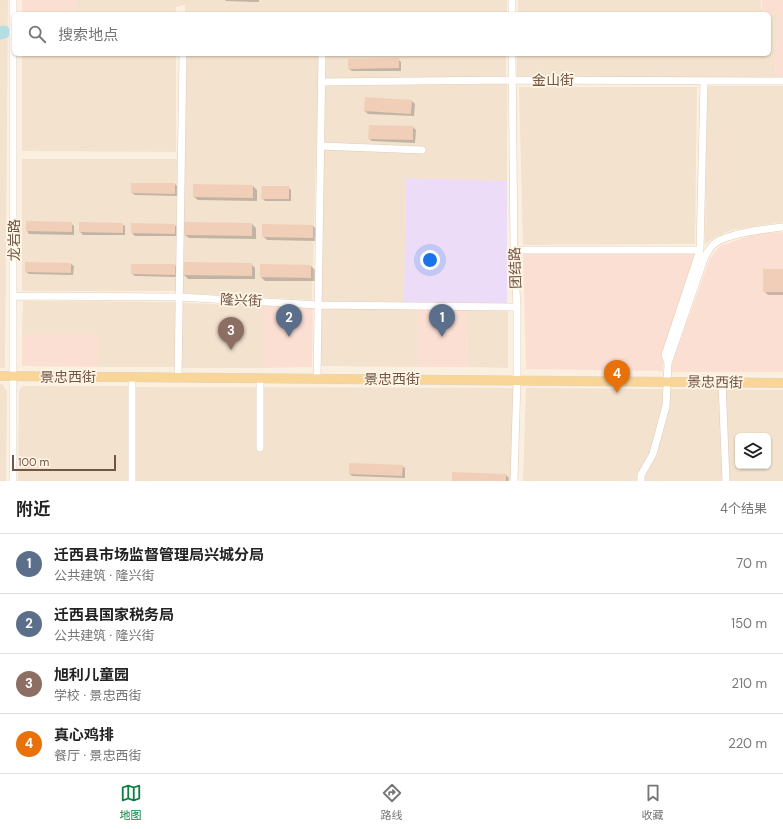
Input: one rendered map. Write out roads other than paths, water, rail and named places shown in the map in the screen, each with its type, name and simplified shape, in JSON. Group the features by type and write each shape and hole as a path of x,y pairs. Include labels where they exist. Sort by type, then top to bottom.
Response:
{"main road":[{"name":"景忠西街","path":"0,376 783,383"}],"street":[{"name":"龙岩路","path":"12,0 12,12"},
{"path":"512,0 512,12"},
{"name":"龙岩路","path":"12,56 14,296 13,481"},
{"path":"178,378 183,56"},
{"path":"317,379 322,56"},
{"name":"团结路","path":"512,56 514,250 517,307 517,380 514,481"},
{"name":"金山街","path":"322,82 512,80 783,81"},
{"path":"668,363 665,355 700,250 704,81"},
{"path":"321,146 422,150"},
{"path":"641,481 641,475 653,454 666,406 668,363 705,256 715,243 729,237 756,230 783,227"},
{"path":"514,250 700,250"},
{"name":"隆兴街","path":"14,296 179,297 318,304 517,307"},
{"path":"132,377 132,481"},
{"path":"260,378 260,448"},
{"path":"722,382 726,481"}],"waterway":[{"path":"0,33 4,32"}],"place":[{"name":"迁西县国家税务局","path":"289,337"},
{"name":"迁西县市场监督管理局兴城分局","path":"442,337"},
{"name":"旭利儿童园","path":"231,350"},
{"name":"真心鸡排","path":"617,393"}]}
